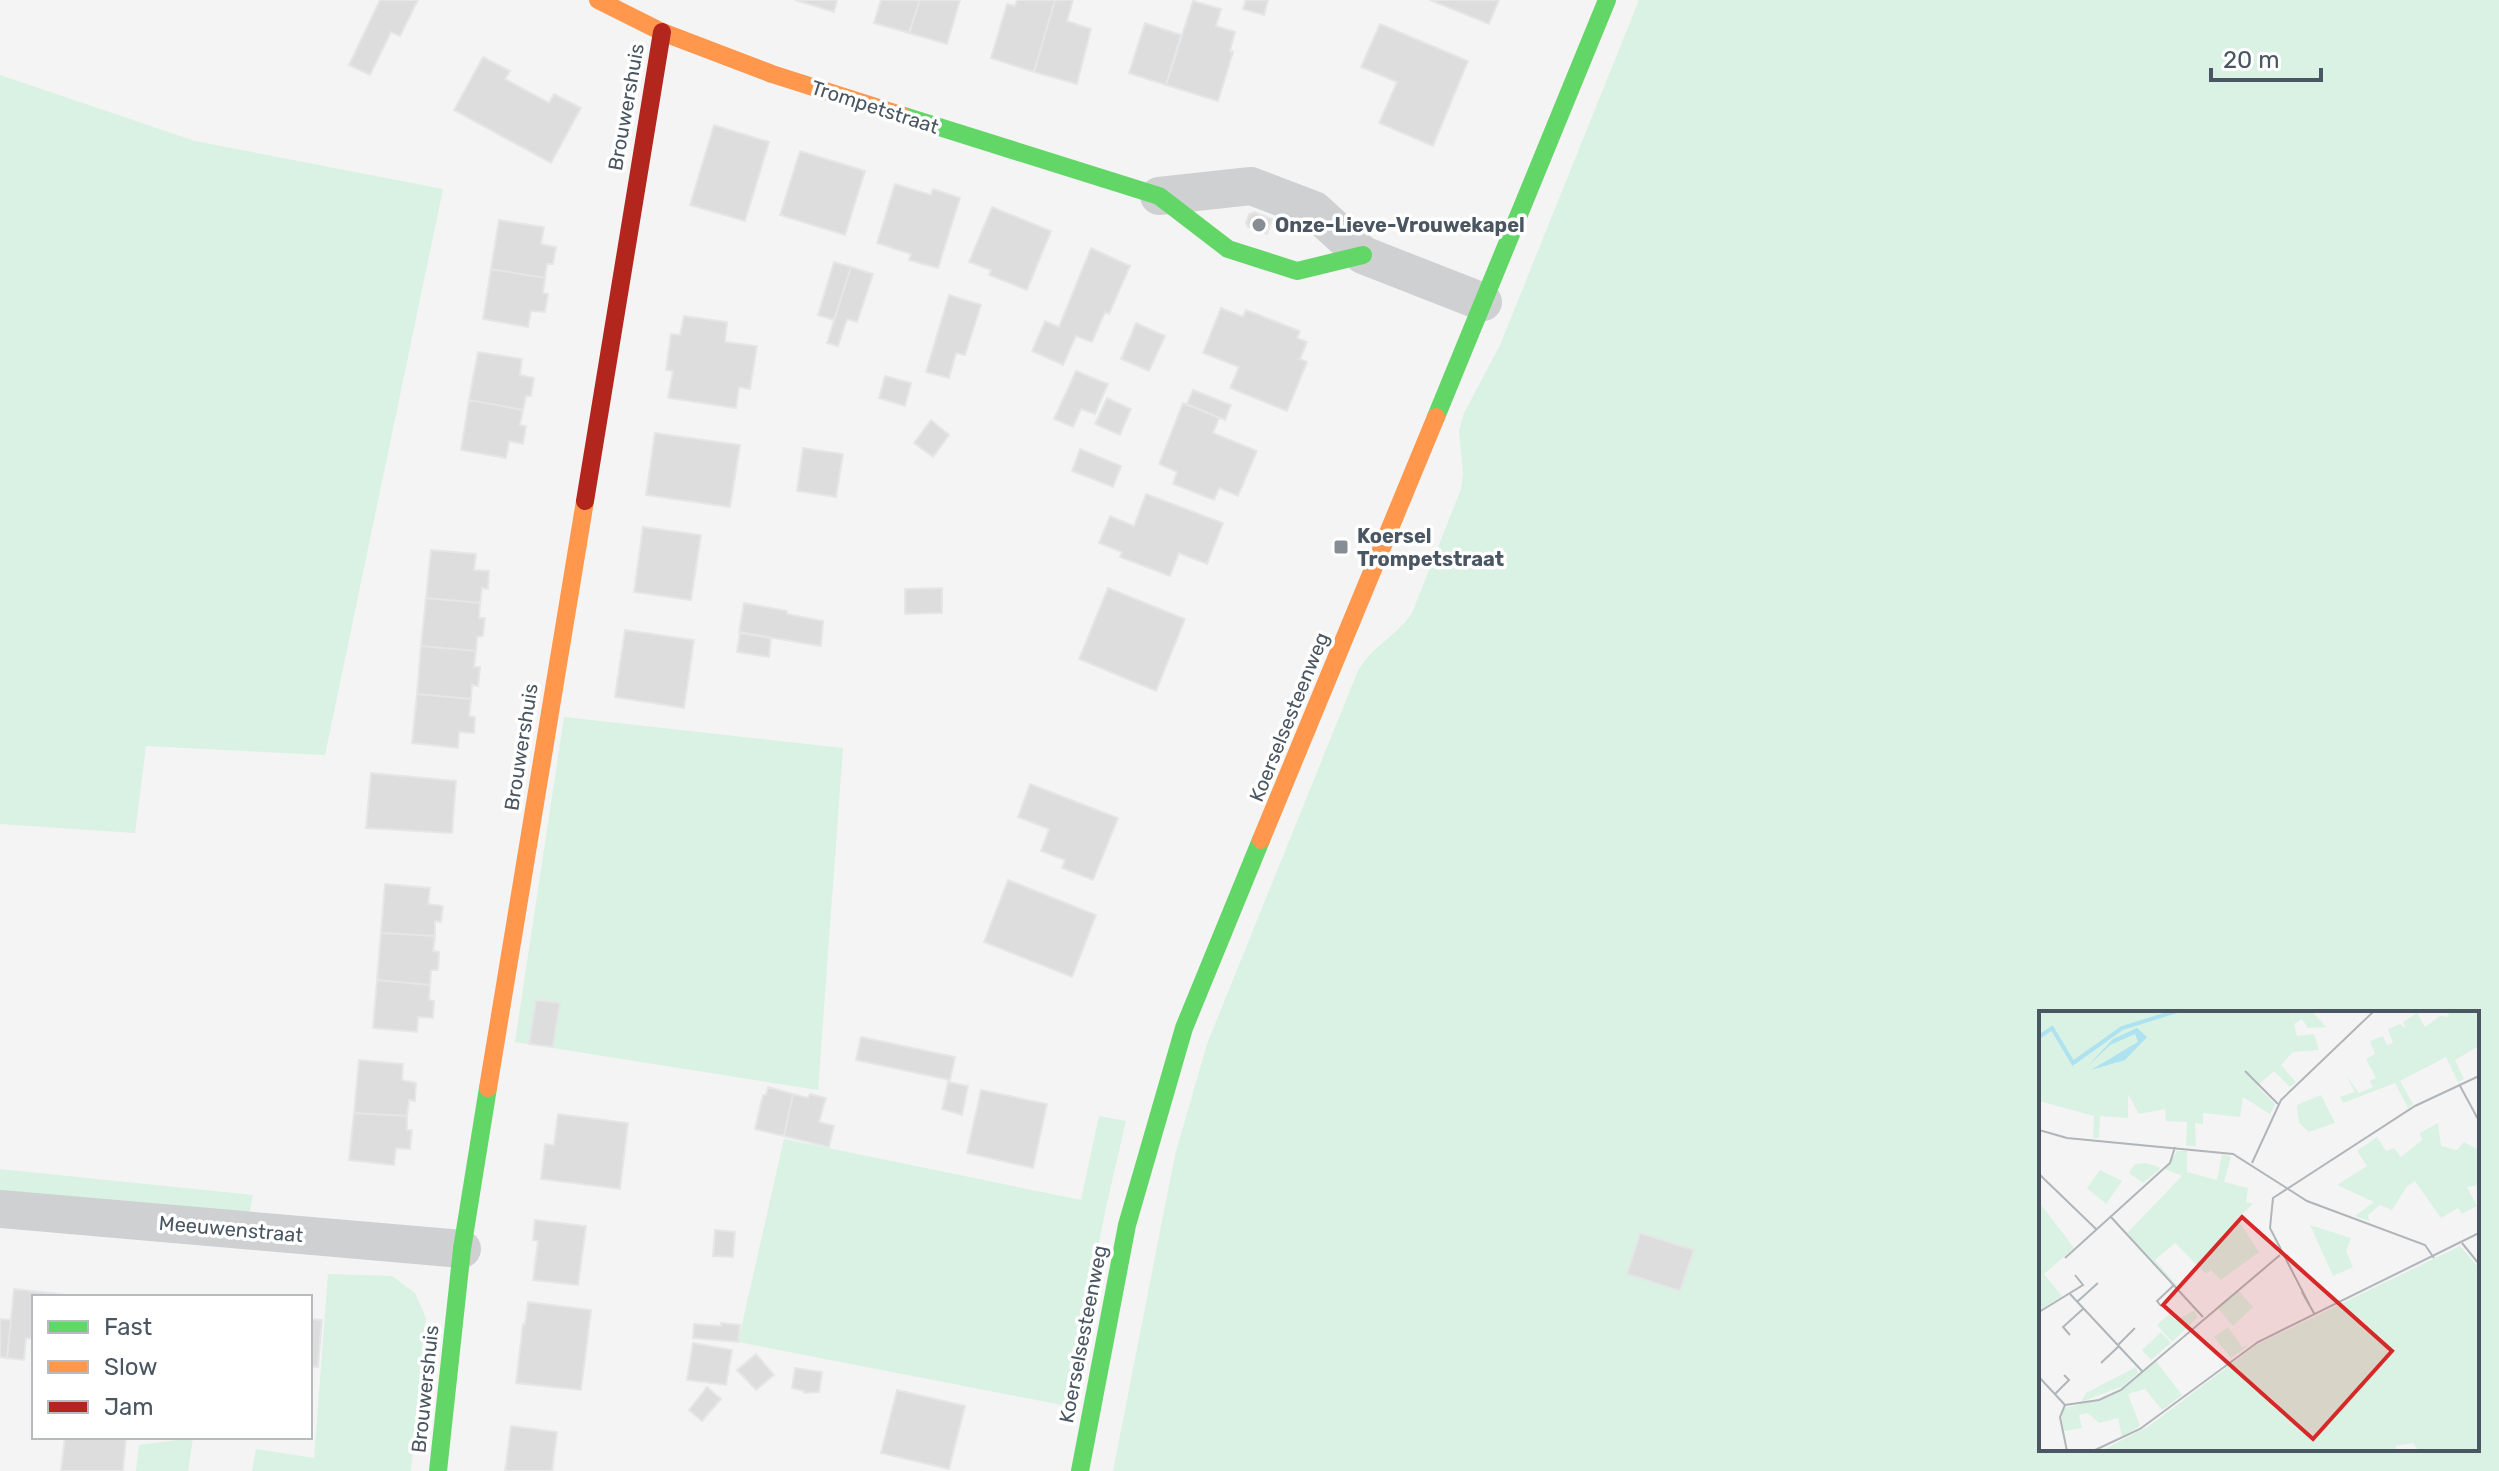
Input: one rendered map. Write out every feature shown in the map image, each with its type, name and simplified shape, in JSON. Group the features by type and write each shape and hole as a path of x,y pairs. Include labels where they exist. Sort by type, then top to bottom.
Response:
{"street":[{"name":"Trompetstraat","path":"598,0 662,32 772,74 1159,196 1228,249 1297,271 1363,255"},
{"name":"Koerselsesteenweg","path":"1080,1471 1127,1225 1184,1028 1607,0"},
{"name":"Brouwershuis","path":"438,1471 462,1249 662,32"},
{"name":"Trompetstraat","path":"1159,196 1251,186 1314,210 1363,255 1483,302"},
{"name":"Meeuwenstraat","path":"0,1209 462,1249"}],"green space":[{"path":"1639,0 2499,0 2499,1471 1113,1471 1175,1155 1207,1044 1357,673 1369,656 1412,613 1461,489 1463,474 1459,430 1464,413 1500,345"},
{"path":"0,75 195,141 443,189 325,755 146,746 135,833 0,824"},
{"path":"564,717 843,748 818,1090 515,1042"},
{"path":"1099,1116 1126,1121 1067,1406 738,1342 784,1139 1081,1200"},
{"path":"0,1169 253,1195 249,1216 0,1193"},
{"path":"328,1274 392,1276 415,1293 426,1318 411,1471 252,1471 256,1449 314,1458"},
{"path":"193,1439 188,1471 136,1471 139,1445"}],"building":[{"path":"380,0 418,0 400,36 391,32 370,75 349,65"},
{"path":"795,0 837,0 834,12"},
{"path":"881,0 920,0 909,33 874,23"},
{"path":"920,0 960,0 947,44 909,33"},
{"path":"1017,0 1055,0 1034,72 991,58 1007,4 1015,6"},
{"path":"1055,0 1073,0 1067,21 1091,29 1077,84 1034,72"},
{"path":"1246,0 1268,0 1264,15 1243,9"},
{"path":"1430,0 1499,0 1489,24"},
{"path":"1193,1 1221,9 1216,26 1235,32 1230,51 1233,52 1218,101 1166,85"},
{"path":"1145,23 1181,35 1166,85 1129,73"},
{"path":"1380,24 1468,61 1433,146 1379,123 1397,82 1361,67"},
{"path":"483,57 510,71 505,79 549,103 554,94 581,108 551,163 454,110"},
{"path":"714,125 769,142 745,221 690,205"},
{"path":"800,151 865,171 845,235 780,215"},
{"path":"895,184 931,195 933,189 960,198 938,268 909,260 911,254 877,243"},
{"path":"992,207 1051,231 1027,290 989,275 991,270 969,262"},
{"name":"Onze-Lieve-Vrouwekapel","path":"1254,212 1272,219 1267,234 1248,227 1249,214"},
{"path":"499,220 544,227 541,244 556,247 553,264 547,264 545,278 491,269"},
{"path":"1091,248 1130,266 1109,314 1105,312 1092,342 1076,336 1063,365 1032,351 1045,321 1059,327"},
{"path":"834,262 851,267 834,320 818,315"},
{"path":"851,267 873,274 857,322 847,319 838,346 827,343"},
{"path":"491,269 545,278 543,293 548,294 545,312 531,311 528,327 483,319"},
{"path":"949,295 981,305 965,355 956,353 949,378 926,372"},
{"path":"1221,308 1243,317 1246,310 1300,331 1297,338 1307,342 1300,359 1307,362 1287,411 1230,388 1239,367 1203,353"},
{"path":"684,316 727,322 725,342 757,346 750,389 739,387 736,408 668,398 673,371 666,370 671,334 680,335"},
{"path":"1136,323 1165,336 1149,371 1121,359"},
{"path":"478,352 522,359 520,375 534,378 531,396 526,396 523,410 469,400"},
{"path":"1076,371 1108,384 1095,414 1081,409 1073,427 1054,419"},
{"path":"885,376 911,383 905,406 879,398"},
{"path":"1193,390 1231,405 1225,420 1187,404"},
{"path":"1107,398 1131,409 1120,435 1095,424"},
{"path":"469,400 523,410 520,425 526,426 523,444 509,441 506,458 461,450"},
{"path":"1183,403 1219,418 1213,433 1257,451 1238,496 1219,488 1214,500 1173,484 1177,472 1159,464"},
{"path":"931,420 949,435 933,457 914,443"},
{"path":"655,433 740,445 730,507 646,495"},
{"path":"803,448 843,454 836,497 797,491"},
{"path":"1080,449 1121,466 1113,487 1072,471"},
{"path":"1146,494 1223,523 1207,564 1179,553 1170,576 1120,557 1122,552 1099,543 1110,516 1134,526"},
{"path":"643,527 701,535 691,600 634,592"},
{"path":"431,550 476,554 474,570 489,571 488,589 482,588 480,603 426,598"},
{"path":"942,588 942,613 905,614 905,589"},
{"path":"1108,588 1185,619 1156,691 1079,659"},
{"path":"426,598 480,603 479,618 485,618 483,636 477,637 476,651 421,646"},
{"path":"744,603 823,621 821,646 739,632"},
{"path":"625,630 694,640 684,708 615,697"},
{"path":"740,633 771,638 769,657 737,652"},
{"path":"421,646 476,651 474,667 480,667 478,686 472,685 471,699 417,694"},
{"path":"417,694 471,699 469,716 475,717 474,733 459,732 458,748 412,743"},
{"path":"371,773 456,781 452,833 366,828"},
{"path":"1030,784 1118,818 1093,880 1062,868 1065,860 1041,851 1049,829 1018,817"},
{"path":"1008,880 1096,915 1072,977 984,942"},
{"path":"385,884 430,888 428,904 443,906 441,922 435,921 435,936 381,933"},
{"path":"381,933 435,936 433,951 439,952 438,970 431,970 430,985 377,980"},
{"path":"377,980 430,985 429,1000 434,1001 433,1018 418,1017 417,1032 373,1028"},
{"path":"536,1000 560,1003 553,1047 529,1044"},
{"path":"861,1037 955,1057 950,1080 856,1060"},
{"path":"359,1060 403,1064 402,1080 416,1083 415,1101 409,1100 407,1116 354,1113"},
{"path":"948,1082 968,1086 962,1115 942,1109"},
{"path":"768,1087 793,1094 784,1136 755,1129 763,1095 766,1095"},
{"path":"981,1090 1047,1104 1033,1168 967,1153"},
{"path":"793,1094 826,1098 819,1122 834,1126 829,1147 784,1136"},
{"path":"354,1113 407,1116 407,1130 412,1130 410,1149 396,1148 394,1165 349,1160"},
{"path":"558,1114 628,1123 620,1189 541,1179 545,1144 554,1145"},
{"path":"535,1220 586,1226 578,1285 533,1280 538,1241 533,1240"},
{"path":"715,1230 735,1232 733,1257 713,1256"},
{"path":"1640,1233 1694,1250 1680,1291 1627,1274"},
{"path":"14,1289 67,1295 32,1295 32,1339 26,1338 24,1360 7,1358"},
{"path":"528,1302 591,1310 581,1390 516,1383"},
{"path":"0,1319 11,1320 7,1358 0,1357"},
{"path":"312,1319 322,1320 318,1367 312,1366"},
{"path":"721,1323 740,1325 738,1342 693,1338 694,1324 721,1326"},
{"path":"693,1343 732,1350 726,1385 687,1380"},
{"path":"756,1354 774,1375 756,1390 737,1370"},
{"path":"795,1368 822,1372 819,1392 804,1393 792,1388"},
{"path":"707,1387 721,1399 702,1421 689,1410"},
{"path":"897,1390 965,1406 949,1469 881,1453"},
{"path":"511,1426 557,1432 552,1471 505,1471"},
{"path":"65,1439 126,1439 123,1471 61,1471"}],"traffic: fast":[{"path":"1436,417 1607,0"},
{"path":"901,115 1159,196 1228,249 1297,271 1363,255"},
{"path":"1080,1471 1127,1225 1184,1028 1261,840"},
{"path":"438,1471 462,1249 488,1088"}],"traffic: slow":[{"path":"598,0 662,32 772,74 901,115"},
{"path":"1261,840 1436,417"},
{"path":"488,1088 585,501"}],"traffic: jam":[{"path":"585,501 662,32"}],"place":[{"name":"Onze-Lieve-Vrouwekapel","path":"1259,225"},
{"name":"Koersel Trompetstraat","path":"1341,547"}]}
